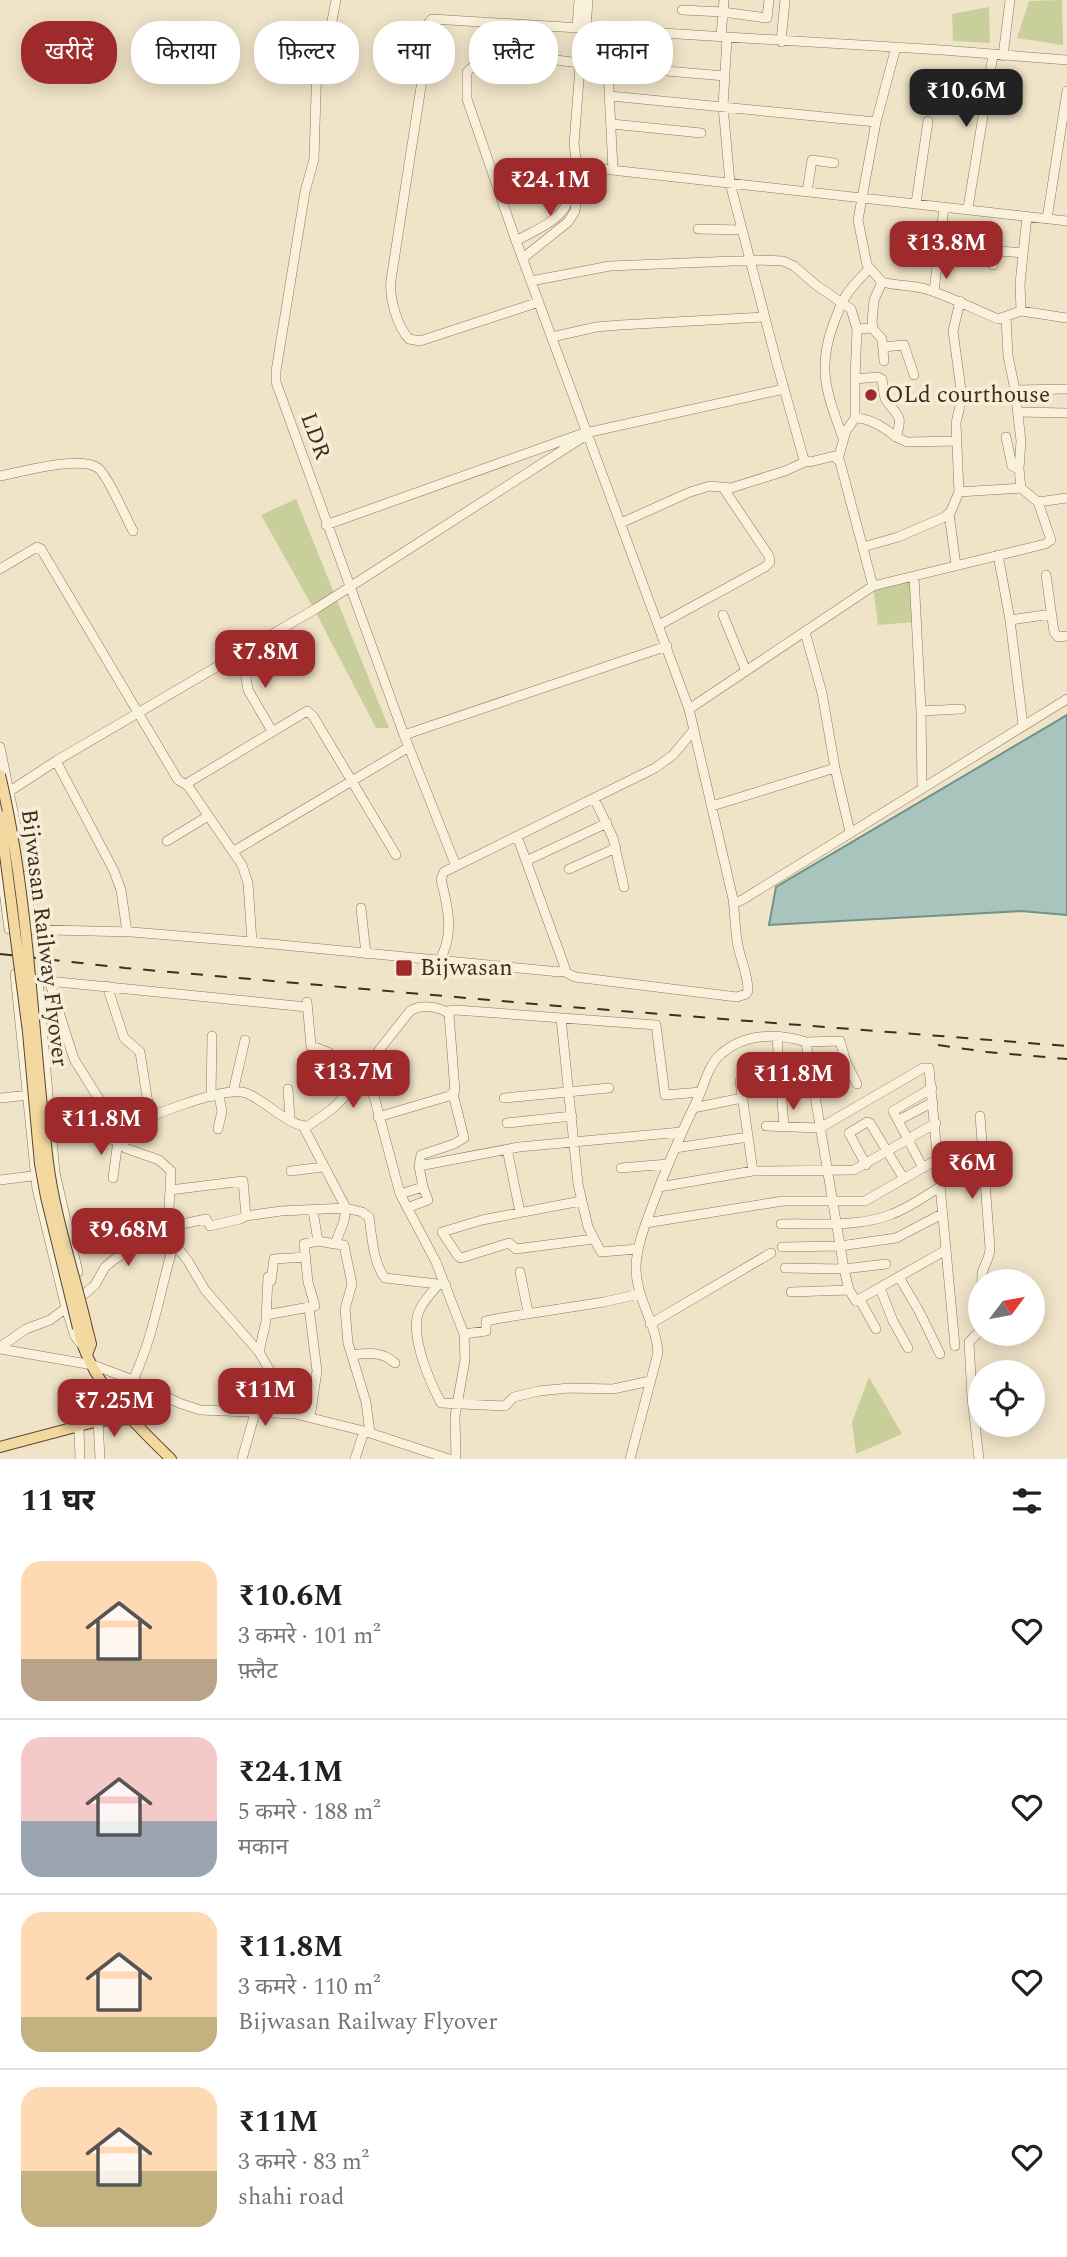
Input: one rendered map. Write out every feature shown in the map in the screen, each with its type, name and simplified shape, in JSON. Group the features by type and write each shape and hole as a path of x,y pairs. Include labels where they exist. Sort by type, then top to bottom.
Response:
{"main road":[{"name":"Bijwasan Railway Flyover","path":"0,775 15,855 37,1032 48,1163 87,1347 98,1377 130,1419 172,1459"},
{"name":"Bijwasan Railway Flyover","path":"0,816 29,1032 40,1164 46,1198 83,1328"},
{"path":"0,1447 98,1422 130,1419"}],"street":[{"name":"LDR","path":"336,0 330,31 317,60 313,165 304,192 276,371 277,386 404,735 456,866"},
{"path":"579,0 581,21"},
{"path":"584,21 588,0"},
{"path":"724,0 723,106 730,183 784,389 803,457 807,461"},
{"path":"681,10 767,18 769,0"},
{"path":"781,42 785,0"},
{"path":"968,208 1010,0"},
{"path":"539,302 415,342 404,334 391,295 391,280 429,22 440,19 572,27"},
{"path":"673,34 1067,60"},
{"path":"896,47 860,198 858,226 869,269 882,282 912,285 934,292 998,319 1021,311 1067,318"},
{"path":"0,861 9,929 127,932 252,942 439,962 563,971 575,977 737,997 748,991 745,966 738,949 733,899 690,709 516,241 467,99 467,72 483,60 497,57 572,62"},
{"path":"673,72 724,76"},
{"path":"523,258 562,228 573,216 579,182 574,144 578,84"},
{"path":"609,84 613,170"},
{"path":"1047,219 1067,91"},
{"path":"610,96 876,122"},
{"path":"916,203 928,121"},
{"path":"612,124 701,133"},
{"path":"807,192 812,160 834,163"},
{"path":"576,168 968,208 1067,221"},
{"path":"516,241 561,213 568,200 570,180 576,168"},
{"path":"934,292 944,207"},
{"path":"1021,311 1020,284 1027,216"},
{"path":"698,229 742,230"},
{"path":"993,265 995,255 999,251 1023,253"},
{"path":"531,281 610,266 759,260 788,262 841,301 853,314 857,329 855,418 843,438 838,459 873,586"},
{"path":"843,438 827,388 823,361 825,347 841,301 869,269"},
{"path":"882,282 874,300 873,328 882,339 884,361"},
{"path":"956,566 949,513 959,492 956,423 962,397 953,331 960,301"},
{"path":"552,337 608,326 765,317"},
{"path":"1006,317 1008,356 1021,441 1021,488"},
{"path":"857,329 873,328"},
{"path":"883,347 904,345 914,375"},
{"path":"855,379 882,379 886,400 900,417 901,424 896,437"},
{"path":"326,525 576,436 784,389"},
{"path":"1015,390 1067,389"},
{"path":"1018,412 1067,413"},
{"path":"855,418 863,418 883,427 906,442 956,441"},
{"path":"10,791 350,587 588,434"},
{"path":"1006,437 1012,466 1019,469"},
{"path":"621,523 690,492 710,486 724,489 785,471 807,461 829,456 838,459"},
{"path":"0,476 63,464 96,466 104,475 133,531"},
{"path":"690,709 873,586 1045,544 1051,540 1038,502 1021,488 959,492"},
{"path":"659,625 770,562 724,489"},
{"path":"1038,502 1067,498"},
{"path":"863,547 898,537 949,513"},
{"path":"0,569 37,547 41,549 178,780 186,784 234,851 248,883 252,942"},
{"path":"999,555 1023,725"},
{"path":"1046,575 1055,635 1067,636"},
{"path":"914,576 922,788"},
{"path":"1010,620 1051,614"},
{"path":"723,615 746,671"},
{"path":"805,632 822,693 850,832"},
{"path":"404,735 667,646"},
{"path":"242,653 246,685 272,731"},
{"path":"733,899 741,900 1067,699"},
{"path":"921,711 961,709"},
{"path":"186,784 304,711 310,712 396,855"},
{"path":"439,962 450,927 441,875 662,764 684,744 693,731"},
{"path":"0,747 10,791 32,930"},
{"path":"234,851 409,747"},
{"path":"56,761 114,871 121,890 127,932"},
{"path":"712,806 835,768"},
{"path":"594,798 616,848 624,887"},
{"path":"167,841 208,816"},
{"path":"526,861 607,823"},
{"path":"517,836 564,965 563,971"},
{"path":"569,869 616,848"},
{"path":"361,908 366,954"},
{"path":"43,980 55,1173 93,1338 87,1347 75,1336 42,1215 35,1175 15,974 43,980 307,1005 311,1046 328,1052 361,1080 373,1096 400,1194 464,1334 465,1360 454,1430 456,1459"},
{"path":"43,980 74,1059 125,1148 159,1160 169,1167 171,1176 168,1227 174,1244 188,1261 205,1290 259,1352 295,1414"},
{"path":"107,986 124,1038 140,1052 150,1116"},
{"path":"52,1128 118,1137 150,1116 233,1092 247,1094 290,1120 308,1126 332,1109 361,1080 372,1059 410,1011 419,1007 656,1025 664,1095 701,1092"},
{"path":"407,1208 428,1200 419,1166 421,1155 464,1138 453,1094 456,1087 447,1011"},
{"path":"561,1018 581,1201 593,1239 601,1252 638,1249"},
{"path":"212,1036 215,1097 222,1111 218,1129"},
{"path":"630,1459 658,1349 639,1294 636,1273 638,1249 668,1164 711,1068 722,1053 753,1037 806,1042 840,1041 846,1062 857,1084"},
{"path":"777,1038 784,1126"},
{"path":"233,1092 245,1040"},
{"path":"806,1042 844,1269 854,1300 860,1300 946,1250"},
{"path":"766,1126 820,1128 925,1067 930,1069 955,1346"},
{"path":"740,1081 753,1171"},
{"path":"504,1098 609,1088"},
{"path":"923,1168 894,1109 932,1088"},
{"path":"288,1089 290,1120"},
{"path":"0,1098 49,1093"},
{"path":"378,1116 453,1094"},
{"path":"693,1108 742,1098"},
{"path":"898,1121 933,1102"},
{"path":"508,1123 572,1116"},
{"path":"980,1116 990,1248 989,1258 983,1269"},
{"path":"866,1165 850,1135 852,1129 869,1122 904,1179"},
{"path":"659,1187 753,1171 854,1170 936,1123"},
{"path":"303,1126 346,1208 335,1244"},
{"path":"419,1166 506,1149 573,1140 681,1132"},
{"path":"113,1178 118,1137"},
{"path":"675,1148 748,1137"},
{"path":"506,1149 520,1212"},
{"path":"646,1223 775,1202 865,1201 938,1159"},
{"path":"621,1168 668,1164"},
{"path":"291,1171 323,1167"},
{"path":"0,1180 55,1173"},
{"path":"170,1190 243,1181 246,1216"},
{"path":"400,1194 423,1187"},
{"path":"781,1224 836,1223 888,1216 940,1187"},
{"path":"581,1201 520,1212 442,1231 457,1256 461,1258 509,1243 516,1249 593,1239"},
{"path":"83,1295 95,1285 110,1262 168,1227 206,1219 210,1226 240,1220 246,1216 281,1211 346,1208 369,1216 377,1258 385,1278 442,1284"},
{"path":"313,1211 318,1241"},
{"path":"782,1247 840,1246 897,1238 943,1214"},
{"path":"266,1315 309,1308 316,1304 308,1282 304,1244 318,1241 344,1245 351,1276 351,1290 345,1314 352,1355 366,1402 367,1432 355,1459"},
{"path":"133,1380 146,1354 153,1331 174,1244"},
{"path":"650,1324 771,1253"},
{"path":"259,1352 266,1315 268,1280 274,1259 306,1257"},
{"path":"785,1268 844,1269 886,1264"},
{"path":"520,1272 528,1312"},
{"path":"899,1277 940,1354"},
{"path":"442,1284 419,1311 418,1349 439,1402 505,1406 514,1397 539,1391 569,1388 613,1389 650,1381"},
{"path":"880,1288 892,1321 908,1348"},
{"path":"791,1292 849,1290"},
{"path":"464,1334 486,1331 488,1320 639,1294"},
{"path":"860,1300 876,1329"},
{"path":"0,1348 26,1329 50,1321 66,1308"},
{"path":"309,1308 317,1371 310,1418"},
{"path":"969,1346 979,1459"},
{"path":"0,1348 93,1366 133,1380 188,1407 212,1411 295,1414 367,1432 449,1459"},
{"path":"352,1355 375,1353 389,1357 395,1363"},
{"path":"242,1459 255,1413"},
{"path":"98,1422 100,1459"},
{"path":"79,1427 80,1459"}],"green space":[{"path":"1062,0 1063,45 1017,38 1029,1"},
{"path":"989,7 990,43 953,41 952,14"},
{"path":"296,499 389,728 376,728 261,515"},
{"path":"914,576 915,622 878,625 873,586"},
{"path":"869,1377 902,1434 856,1454 852,1422"}],"water":[{"path":"1067,715 1067,915 1021,911 769,925 776,887"}],"railway":[{"path":"0,954 125,968 558,1006 1067,1046"},
{"path":"938,1045 1067,1059"}],"place":[{"name":"OLd courthouse","path":"871,395"},
{"name":"Bijwasan","path":"404,968"}]}
